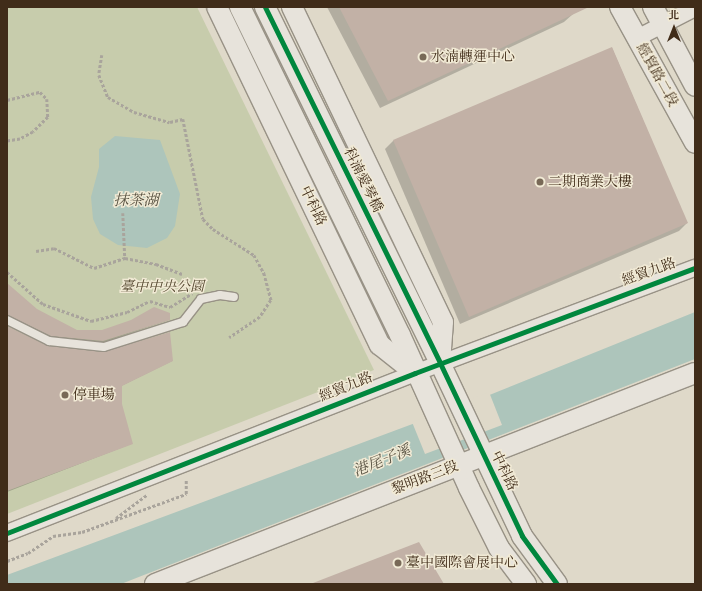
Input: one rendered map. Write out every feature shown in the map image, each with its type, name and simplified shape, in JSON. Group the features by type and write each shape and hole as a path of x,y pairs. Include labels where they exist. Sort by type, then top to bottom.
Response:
{"street":[{"name":"中科路","path":"217,7 380,344 418,379 499,548 526,584"},
{"path":"240,7 320,169 418,379"},
{"name":"科湳愛琴橋","path":"265,7 444,371"},
{"name":"中科路","path":"292,7 443,322 444,371 522,536 557,584"},
{"name":"經貿路二段","path":"620,7 695,143"},
{"path":"637,38 657,15 695,8"},
{"name":"經貿路二段","path":"657,15 695,86"},
{"name":"經貿九路","path":"7,533 418,379 444,371 695,268"},
{"name":"黎明路三段","path":"155,584 695,373"}],"lane":[{"path":"7,320 49,342 104,347 183,322 201,299 211,296 234,297"}],"path":[{"path":"102,55 99,75 108,96 134,112 170,122 183,119 202,218 213,229 254,255 264,273 271,300 260,317 229,338"},
{"path":"7,100 40,92 47,99 48,117 33,132 20,139 7,141"},
{"path":"123,213 125,258"},
{"path":"36,251 54,248 94,268 125,258 156,264 182,274"},
{"path":"7,272 43,304 91,321 127,312 150,301 170,308 199,289 211,296"},
{"path":"7,561 28,553 53,536 82,532 186,494 186,474"},
{"path":"113,520 151,492"}],"green space":[{"name":"臺中中央公園","path":"7,7 197,7 374,370 7,514"}],"water":[{"name":"抹茶湖","path":"115,136 160,140 180,194 175,226 167,238 147,248 118,245 100,234 93,219 91,197 99,167 99,149"},
{"name":"港尾子溪","path":"695,312 695,359 121,584 7,584 7,575 477,400"}],"pier":[{"path":"489,392 502,425 425,454 412,422"}],"building":[{"name":"水湳轉運中心","path":"339,7 589,7 388,101"},
{"name":"二期商業大樓","path":"612,47 688,223 469,317 393,140"},
{"path":"7,283 37,309 77,330 102,330 131,320 154,307 170,313 170,320 103,341 51,336 7,315"},
{"name":"停車場","path":"7,326 48,346 103,352 170,332 173,361 122,386 122,404 133,444 7,491"},
{"name":"臺中國際會展中心","path":"419,542 444,584 313,584 313,583"}],"cycle path":[{"path":"265,7 440,363 522,536 557,584"},
{"path":"7,533 415,373 695,268"}],"place":[{"name":"水湳轉運中心","path":"423,57"},
{"name":"二期商業大樓","path":"540,182"},
{"name":"停車場","path":"65,395"},
{"name":"臺中國際會展中心","path":"398,563"}]}
